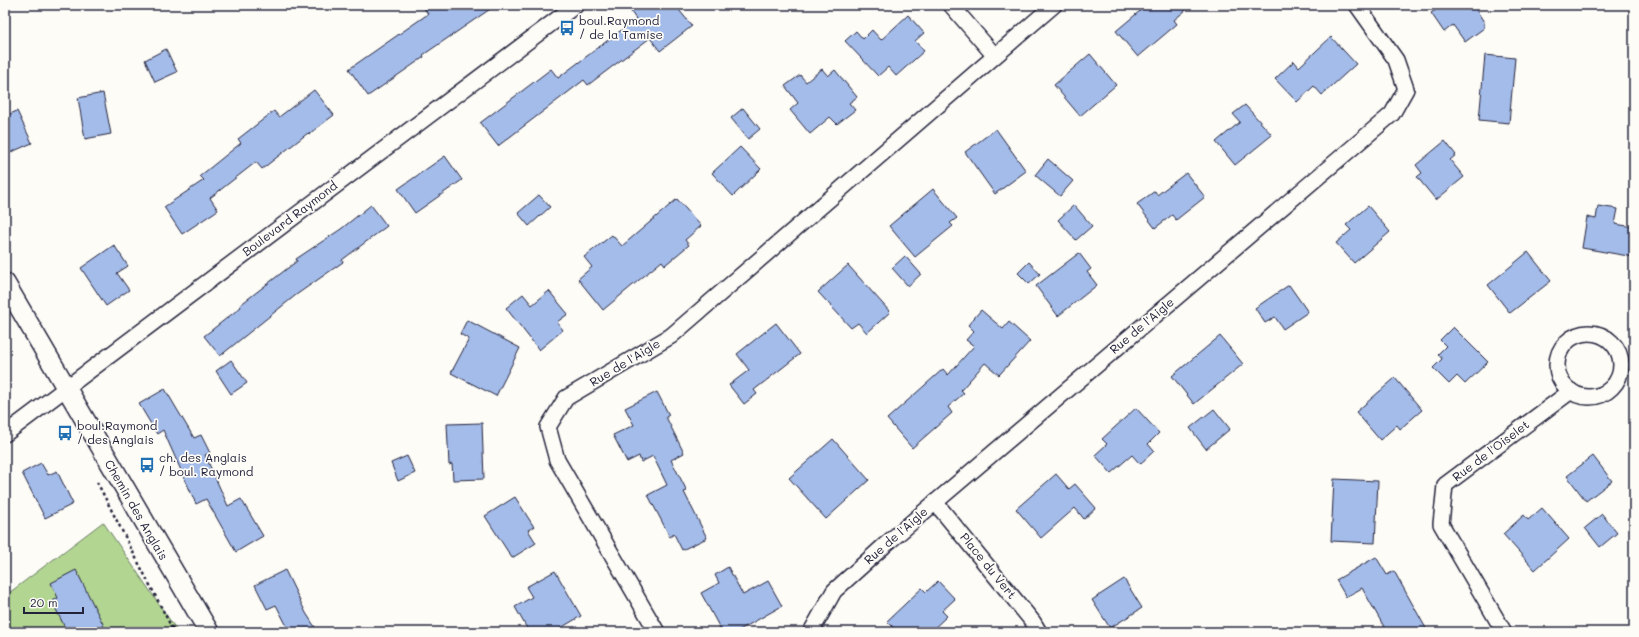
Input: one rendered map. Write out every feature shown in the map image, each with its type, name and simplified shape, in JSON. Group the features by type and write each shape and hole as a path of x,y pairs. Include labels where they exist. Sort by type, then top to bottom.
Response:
{"street":[{"name":"Boulevard Raymond","path":"5,434 576,5"},
{"path":"951,5 994,55"},
{"name":"Rue de l'Aigle","path":"657,632 556,460 548,427 566,398 671,336 994,55 1054,5"},
{"name":"Rue de l'Aigle","path":"811,632 834,591 885,545 1392,114 1406,89 1396,60 1357,5"},
{"name":"Chemin des Anglais","path":"5,283 145,526 209,632"},
{"path":"1590,332 1600,334 1609,339 1616,348 1627,372 1617,379 1611,388 1602,394 1592,397 1581,396 1571,391 1563,384 1558,375 1558,355 1570,338 1590,332"},
{"name":"Rue de l'Oiselet","path":"1504,632 1441,524 1446,485 1571,391"},
{"name":"Place du Vert","path":"935,502 1028,616 1039,632"}],"path":[{"name":"Chemin des Anglais","path":"94,476 174,632"}],"green space":[{"path":"103,522 178,632 5,632 5,596"}],"building":[{"path":"422,5 496,5 423,55 424,57 368,96 349,69 428,14"},
{"path":"640,5 675,5 692,26 660,51 650,38 588,85 584,80 498,146 480,123 551,69 558,78 636,19 631,12"},
{"path":"1147,5 1192,5 1174,20 1177,24 1138,57 1116,31"},
{"path":"1443,5 1473,5 1484,22 1484,28 1465,42 1453,25 1444,32 1431,13"},
{"path":"908,15 924,33 915,41 924,51 896,76 888,67 878,76 845,41 856,31 863,39 872,30 881,40"},
{"path":"1331,37 1356,64 1322,95 1314,86 1297,102 1275,79 1294,61 1299,67"},
{"path":"166,49 177,72 155,82 145,60"},
{"path":"1090,54 1116,85 1080,116 1054,85"},
{"path":"1485,55 1515,58 1509,123 1479,120"},
{"path":"822,69 828,76 835,70 857,97 849,103 855,110 837,124 830,117 810,134 790,110 798,103 785,86 800,75 806,82"},
{"path":"314,90 334,115 309,134 308,133 262,169 256,162 210,198 218,210 182,234 164,207 204,180 200,176 241,143 238,139 274,111 279,117"},
{"path":"103,93 111,134 85,139 78,98"},
{"path":"1245,105 1272,135 1235,165 1216,142 1240,122 1233,114"},
{"path":"743,108 760,129 748,139 731,118"},
{"path":"17,111 32,143 5,155 5,116"},
{"path":"996,129 1026,171 995,194 965,152"},
{"path":"1445,141 1456,155 1450,160 1464,177 1436,200 1417,177 1422,173 1416,165"},
{"path":"740,147 761,169 733,196 712,173"},
{"path":"445,156 462,180 415,213 398,189"},
{"path":"1048,159 1073,181 1060,196 1035,175"},
{"path":"1186,173 1205,197 1176,220 1172,215 1155,228 1137,204 1155,191 1157,195"},
{"path":"933,189 957,218 950,223 953,226 915,257 889,226"},
{"path":"539,195 550,207 529,226 518,213"},
{"path":"677,199 701,226 685,240 689,245 665,265 662,261 603,310 578,279 592,267 584,257 612,235 622,246"},
{"path":"371,205 387,226 342,260 343,262 296,295 220,356 204,336 241,307 240,305 297,261 296,259 341,229"},
{"path":"1074,205 1092,226 1076,240 1058,220"},
{"path":"1368,206 1390,232 1354,263 1336,243 1351,230 1346,225"},
{"path":"1598,206 1618,209 1615,224 1634,227 1634,257 1582,248 1587,217 1596,219"},
{"path":"114,245 128,266 117,273 129,290 106,306 81,268"},
{"path":"1528,252 1551,281 1510,313 1488,285"},
{"path":"1079,253 1091,269 1087,272 1097,285 1058,316 1036,286"},
{"path":"905,256 921,274 908,286 892,268"},
{"path":"1029,262 1040,274 1029,284 1018,273"},
{"path":"848,265 890,312 867,333 858,323 851,328 818,292"},
{"path":"1289,285 1308,312 1283,329 1275,317 1265,323 1255,308"},
{"path":"549,291 568,314 557,322 563,330 539,350 506,308 523,294 532,305"},
{"path":"981,310 1003,329 1009,322 1030,341 999,375 985,363 961,390 964,393 948,407 952,413 912,448 887,419 943,369 948,375 974,346 966,340 974,331 968,325"},
{"path":"467,320 520,348 496,396 451,373 469,339 460,334"},
{"path":"776,323 800,354 754,390 757,394 744,404 729,385 749,370 737,354"},
{"path":"1453,327 1488,362 1465,384 1457,376 1449,384 1433,368 1442,359 1438,354 1446,346 1440,340"},
{"path":"1220,336 1243,364 1194,404 1172,376"},
{"path":"231,360 247,383 231,394 216,371"},
{"path":"1395,378 1422,410 1400,429 1397,425 1380,440 1356,412"},
{"path":"165,389 194,438 201,435 210,453 205,455 228,506 241,499 263,536 236,552 206,499 196,504 163,430 157,434 139,404"},
{"path":"657,392 669,415 666,417 684,453 671,460 687,491 684,492 707,538 682,550 674,534 670,537 648,495 667,485 653,456 641,462 639,456 627,462 613,435 634,425 625,408"},
{"path":"1136,408 1159,433 1148,444 1154,451 1140,464 1132,455 1111,473 1095,455 1107,444 1102,439"},
{"path":"1214,409 1230,429 1206,449 1190,428"},
{"path":"482,423 484,479 453,480 452,464 449,465 447,424"},
{"path":"833,439 869,480 826,519 789,478"},
{"path":"407,456 415,473 398,481 391,463"},
{"path":"1593,456 1612,481 1586,501 1567,476"},
{"path":"41,463 48,475 57,471 73,504 45,518 22,473"},
{"path":"1056,474 1069,489 1075,484 1096,508 1084,519 1075,508 1041,538 1016,509"},
{"path":"1334,479 1378,481 1375,543 1331,541"},
{"path":"515,497 534,527 528,530 536,543 512,558 485,516"},
{"path":"1542,508 1569,539 1535,570 1503,534 1524,515 1528,520"},
{"path":"1602,514 1617,533 1600,547 1585,528"},
{"path":"1376,557 1387,575 1394,571 1428,632 1387,632 1362,588 1346,597 1336,580"},
{"path":"728,567 743,595 768,581 782,606 736,632 722,632 701,593 719,583 715,575"},
{"path":"76,570 104,626 91,632 67,632 52,601 58,598 51,583"},
{"path":"285,570 306,613 318,632 290,632 276,605 267,609 255,585"},
{"path":"555,571 581,616 554,632 529,632 515,607 532,597 526,587"},
{"path":"1124,579 1142,608 1110,628 1092,600"},
{"path":"938,581 955,599 942,611 947,616 930,632 898,632 887,621 922,588 926,592"}],"place":[{"name":"boul.Raymond / de la Tamise","path":"567,28"},
{"name":"boul.Raymond / des Anglais","path":"65,433"},
{"name":"ch. des Anglais / boul. Raymond","path":"147,465"}]}
